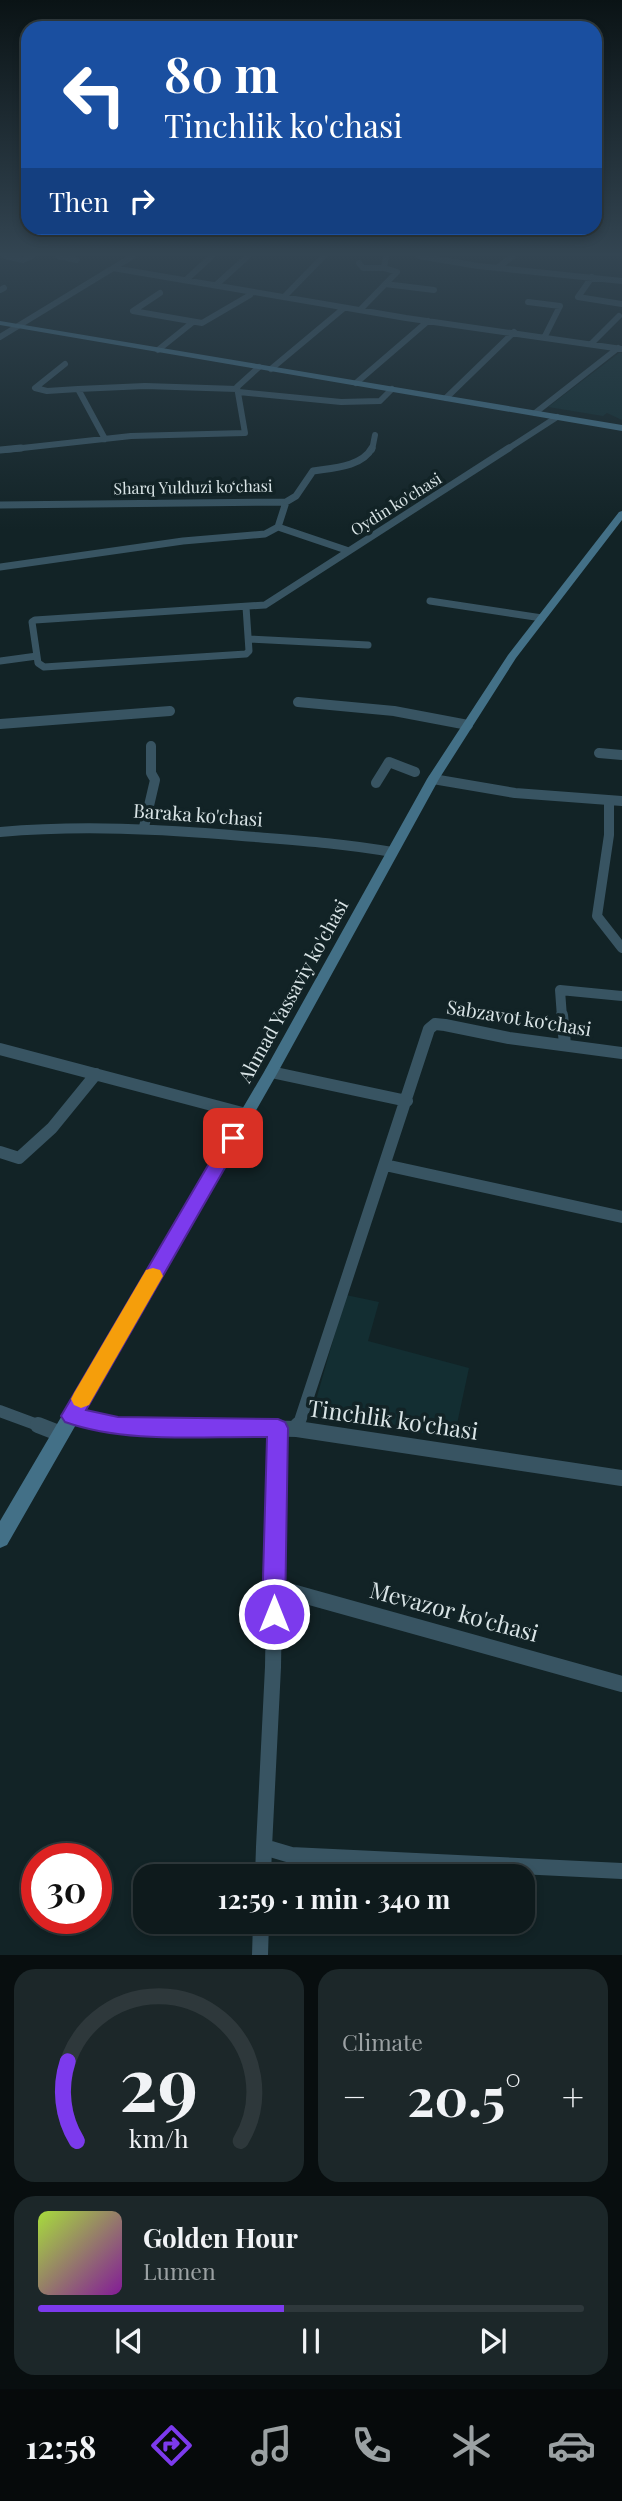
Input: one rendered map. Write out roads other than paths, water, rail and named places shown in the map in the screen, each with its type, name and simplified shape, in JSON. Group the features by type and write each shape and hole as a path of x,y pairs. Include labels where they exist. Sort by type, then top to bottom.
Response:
{"main road":[{"path":"142,347 622,428"},
{"name":"Ahmad Yassaviy ko'chasi","path":"0,1539 271,1072 433,779 542,618 622,514"}],"street":[{"path":"158,350 161,347"},
{"path":"271,369 297,347"},
{"path":"356,383 398,347"},
{"path":"446,398 498,347"},
{"path":"535,414 620,348"},
{"path":"65,364 35,388 47,390 136,386 238,390 358,402 380,401 392,389"},
{"path":"0,450 105,439 245,433 237,385 259,367"},
{"path":"78,389 105,439"},
{"name":"Oydin ko'chasi","path":"37,656 32,622 35,620 246,607 270,603 557,417"},
{"path":"286,502 296,496 313,471 335,468 365,458 371,451 375,435"},
{"name":"Sharq Yulduzi koʻchasi","path":"0,505 154,501 286,502 278,527"},
{"path":"0,567 183,541 265,534 278,527 349,551"},
{"path":"430,601 542,618"},
{"path":"0,661 37,656 40,666 44,667 242,655 249,652 246,607"},
{"path":"250,639 368,645"},
{"path":"298,702 394,711 468,725"},
{"path":"0,724 170,711"},
{"path":"145,827 155,780 150,773 151,746"},
{"path":"599,753 622,755"},
{"path":"376,783 389,762 415,772"},
{"path":"433,779 515,793 622,801"},
{"path":"609,801 609,835 597,916 622,948"},
{"name":"Baraka ko'chasi","path":"0,832 63,826 145,827 345,844 392,852"},
{"path":"565,1044 560,990 622,996"},
{"name":"Sabzavot koʻchasi","path":"297,1429 429,1030 435,1024 509,1038 622,1053"},
{"path":"0,1049 246,1114"},
{"path":"271,1072 407,1101"},
{"path":"0,1152 19,1158 52,1128 96,1074"},
{"path":"385,1165 622,1217"},
{"path":"0,1411 61,1434"},
{"name":"Tinchlik ko'chasi","path":"72,1416 118,1426 297,1429 622,1478"},
{"path":"263,1864 273,1667 278,1428"},
{"name":"Mevazor ko'chasi","path":"274,1587 622,1684"},
{"path":"264,1847 276,1853 291,1855 622,1871"},
{"path":"260,1955 261,1934"}]}
